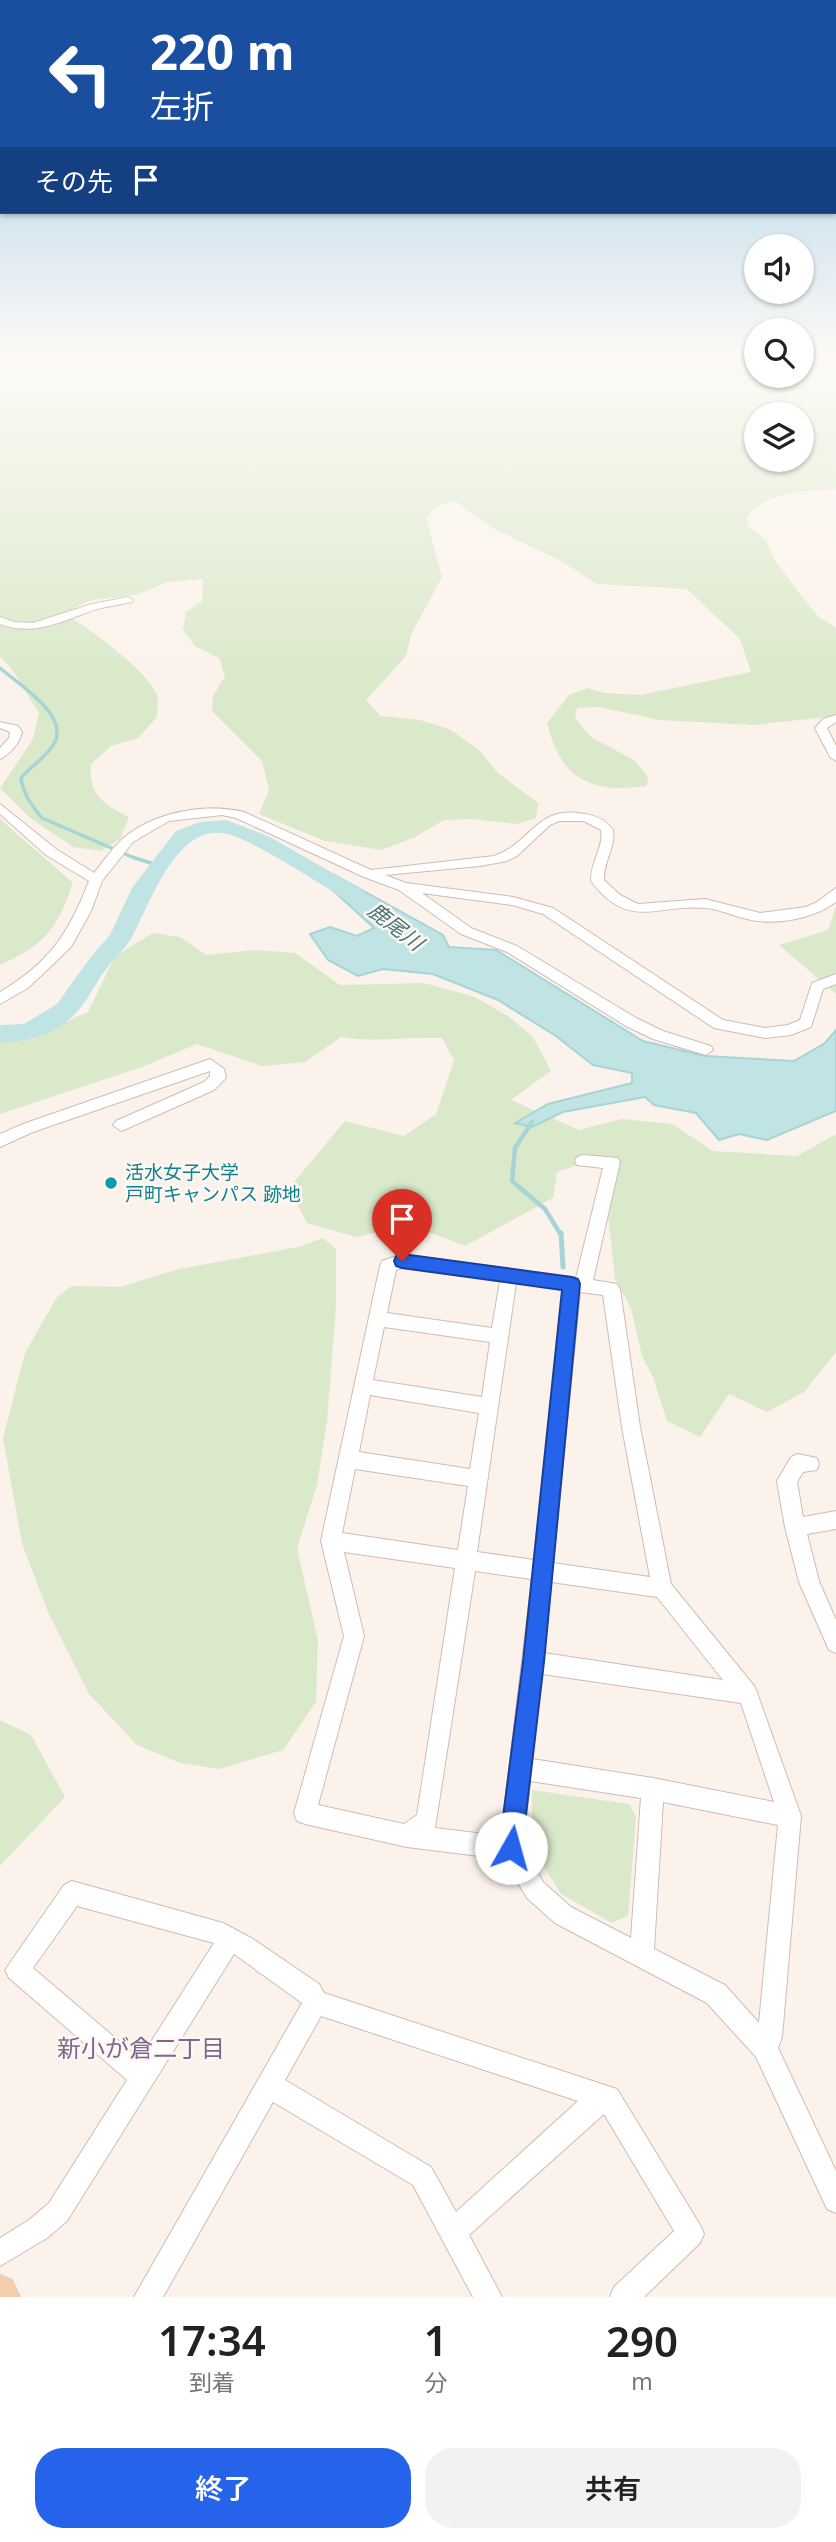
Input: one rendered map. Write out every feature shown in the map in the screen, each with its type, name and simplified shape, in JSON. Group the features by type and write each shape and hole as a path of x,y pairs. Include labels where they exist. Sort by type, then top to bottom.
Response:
{"main road":[{"path":"0,2292 3,2297"}],"street":[{"path":"0,620 28,629 50,624 103,604 128,600"},
{"path":"836,718 821,727 836,758"},
{"path":"0,725 14,728 16,732 15,739 0,755"},
{"path":"0,808 51,852 96,880"},
{"path":"0,999 23,985 66,944 84,911 96,880 129,839 166,817 222,811 240,815 369,874 404,887 513,901 548,911 719,1024 765,1033 791,1030 806,1023 817,986 836,979"},
{"path":"369,874 506,858 544,823 563,816 576,815 591,818 603,825 607,831 607,844 597,864 598,881 611,894 639,908 698,903 722,906 751,916 781,917 824,904 835,897 836,892"},
{"path":"404,887 466,931 512,949 631,1022 658,1035 706,1050"},
{"path":"0,1141 28,1128 210,1064 218,1069 218,1078 209,1086 121,1125"},
{"path":"583,1161 612,1162 577,1285 541,1570 511,1848 536,1890 563,1915 716,1994 765,2048 836,2200"},
{"path":"511,1848 407,1836 305,1813 354,1636 331,1541 388,1266 402,1261 611,1289 631,1427 662,1588 748,1693 790,1816 770,2037 765,2048"},
{"path":"407,1836 427,1821 509,1276"},
{"path":"379,1319 498,1336"},
{"path":"362,1386 488,1406"},
{"path":"346,1459 478,1479"},
{"path":"810,1464 797,1463 787,1481 809,1582 836,1643"},
{"path":"795,1527 836,1520"},
{"path":"331,1541 662,1588"},
{"path":"533,1662 748,1693"},
{"path":"520,1768 653,1789 790,1816"},
{"path":"642,1954 653,1789"},
{"path":"141,2076 17,1970 72,1893 215,1931 245,1947 310,1993 316,2002 458,2051 608,2098 691,2234 624,2297"},
{"path":"0,2253 38,2230 58,2212 141,2076 229,1940"},
{"path":"148,2297 316,2002"},
{"path":"269,2085 422,2176 488,2297"},
{"path":"453,2232 588,2109 608,2098"}],"green space":[{"path":"0,465 744,465 744,472 814,472 814,465 836,465 836,489 776,497 755,508 747,516 748,526 766,541 776,562 802,597 819,617 836,628 836,716 753,725 660,720 598,707 577,708 575,718 591,737 634,760 649,778 646,786 609,787 581,778 560,758 547,723 569,695 588,688 604,693 641,695 751,672 740,639 687,589 597,584 561,561 491,527 454,500 435,508 426,518 442,577 411,635 406,656 366,700 381,716 420,720 449,729 478,749 498,773 538,803 536,818 517,824 471,819 444,820 415,837 382,850 325,841 259,814 269,790 262,761 212,711 213,696 225,676 219,658 195,646 183,630 186,612 202,601 203,579 168,582 136,595 92,600 74,608 68,616 131,663 151,685 158,700 157,717 138,738 111,746 91,764 95,791 105,803 129,817 120,839 101,851 73,847 30,818 0,788 33,739 39,713 17,676 0,657"},
{"path":"0,819 73,883 61,913 47,934 28,950 0,965"},
{"path":"836,906 836,994 779,945 828,930"},
{"path":"153,933 180,937 206,955 255,950 295,953 340,985 424,983 475,997 508,1016 533,1037 551,1071 511,1100 579,1130 622,1119 672,1124 713,1151 797,1156 836,1134 836,1352 804,1392 767,1412 729,1394 700,1437 667,1421 653,1377 642,1356 631,1308 615,1279 603,1169 581,1164 557,1172 553,1198 465,1246 410,1225 356,1237 307,1223 289,1188 345,1121 404,1136 436,1114 454,1060 442,1038 341,1037 305,1062 262,1066 197,1044 142,1067 0,1114 0,1042 30,1038 88,1012 115,956"},
{"path":"323,1238 336,1249 336,1308 327,1421 317,1485 297,1548 318,1641 316,1702 283,1750 219,1769 180,1763 137,1745 89,1694 48,1612 22,1544 3,1438 25,1353 57,1297 72,1286 120,1287 179,1269 298,1247"},
{"path":"0,1720 31,1735 65,1797 0,1866"},
{"path":"532,1790 629,1804 636,1817 628,1916 612,1923 561,1894 532,1848"}],"water":[{"path":"333,874 443,935 449,947 496,950 643,1041 705,1056 794,1061 825,1043 836,1030 836,1111 767,1140 739,1134 719,1140 696,1113 654,1105 645,1097 563,1112 532,1127 515,1123 548,1104 632,1083 632,1073 593,1065 556,1036 498,1000 433,974 383,969 358,976 328,960 310,934 330,927 357,936 374,928 323,881"}],"waterway":[{"path":"0,668 39,700 48,710 57,731 55,742 48,752 21,778 26,795 42,818 132,857 160,866"},
{"name":"鹿尾川","path":"0,1034 27,1032 42,1026 65,1010 98,963 120,938 143,888 183,836 200,828 226,826 262,842 356,896"},
{"path":"532,1122 515,1148 512,1181 545,1209 561,1235"},
{"path":"561,1233 563,1267"}],"place":[{"name":"活水女子大学 戸町キャンパス 跡地","path":"111,1183"}],"district":[{"name":"新小が倉二丁目","path":"141,2047"}],"route":[{"path":"402,1261 572,1284 511,1848"}]}
